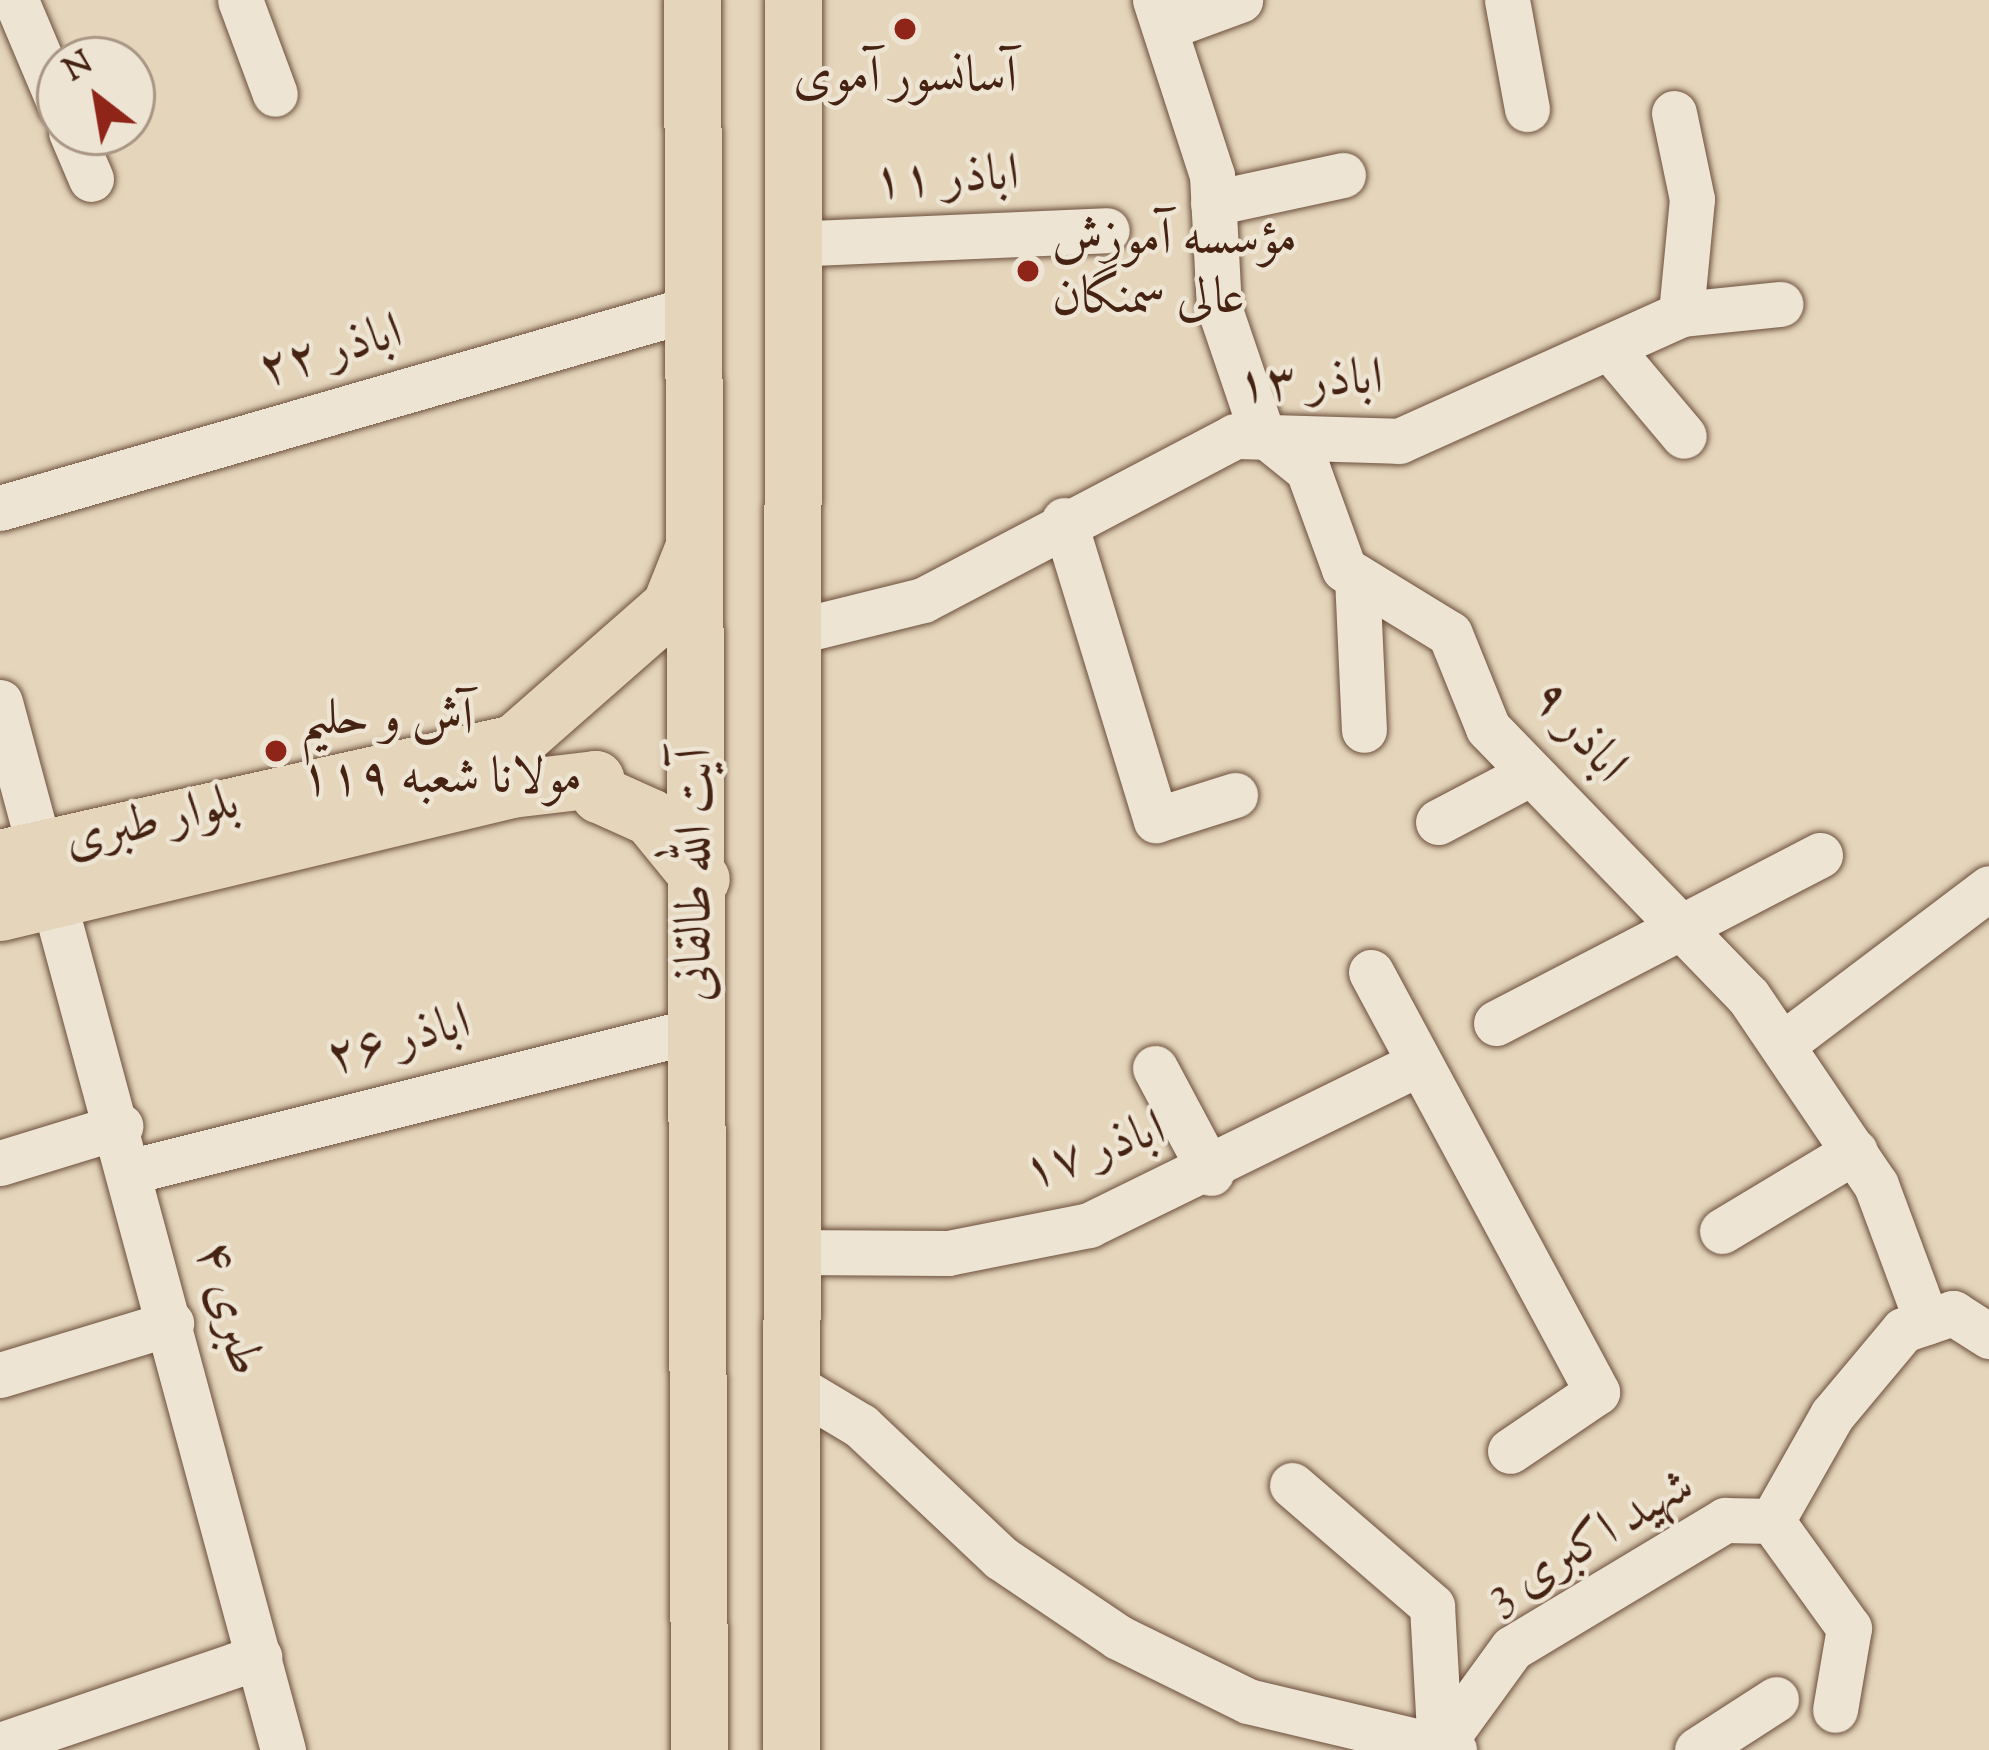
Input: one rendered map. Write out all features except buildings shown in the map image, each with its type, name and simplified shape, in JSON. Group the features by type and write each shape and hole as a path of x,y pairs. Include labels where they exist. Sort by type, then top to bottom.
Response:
{"main road":[{"name":"آیت الله طالقانی","path":"692,0 701,879 696,1030 700,1750"},
{"name":"آیت الله طالقانی","path":"791,1750 789,244 793,0"},
{"path":"512,766 670,606 696,540"},
{"name":"بلوار طبری","path":"0,912 35,868 512,766 595,779 599,794 650,818 701,879"},
{"path":"699,1634 749,1673 790,1632"}],"street":[{"path":"240,0 275,94"},
{"path":"1240,0 1160,14 1214,203 1219,307 1262,433"},
{"path":"1507,0 1527,110"},
{"path":"14,4 36,52"},
{"path":"1674,113 1692,200 1681,314"},
{"path":"81,156 91,179"},
{"path":"1214,203 1343,175"},
{"name":"اباذر ۱۱","path":"789,244 1107,230"},
{"name":"اباذر ۱۳","path":"790,633 923,600 1064,520 1262,433 1399,441 1681,314 1780,304"},
{"name":"اباذر ۲۲","path":"0,508 693,308"},
{"path":"1609,346 1684,436"},
{"name":"اباذر ۹","path":"1262,433 1308,470 1344,568 1450,634 1488,728 1783,1044 1856,1151 1927,1322"},
{"path":"1064,520 1156,820 1235,795"},
{"path":"1358,577 1364,730"},
{"name":"طبری ۴","path":"0,702 35,868 120,1126 283,1750"},
{"path":"1438,822 1531,773"},
{"path":"1496,1023 1820,855"},
{"path":"1783,1044 1989,888"},
{"path":"1371,972 1413,1066 1597,1392 1510,1451"},
{"name":"اباذر ۲۶","path":"132,1171 696,1030"},
{"name":"اباذر ۱۷","path":"790,1252 949,1253 1089,1226 1211,1173 1413,1066"},
{"path":"1155,1068 1211,1173"},
{"path":"0,1162 120,1126"},
{"path":"1722,1231 1856,1151"},
{"path":"1772,1522 1832,1415 1903,1330 1953,1313 1985,1329"},
{"path":"0,1375 171,1323"},
{"path":"790,1384 861,1426 1001,1558 1118,1637 1248,1701 1447,1748 1432,1606 1292,1485"},
{"name":"شهید اکبری 3","path":"1447,1748 1512,1648 1726,1520 1772,1522 1849,1628 1835,1710"},
{"path":"0,1745 259,1657"},
{"path":"1697,1750 1777,1699"}],"place":[{"name":"آسانسور آموی","path":"905,29"},
{"name":"مؤسسه آموزش عالی سمنگان","path":"1028,271"},
{"name":"آش و حلیم مولانا شعبه ۱۱۹","path":"276,751"}]}
